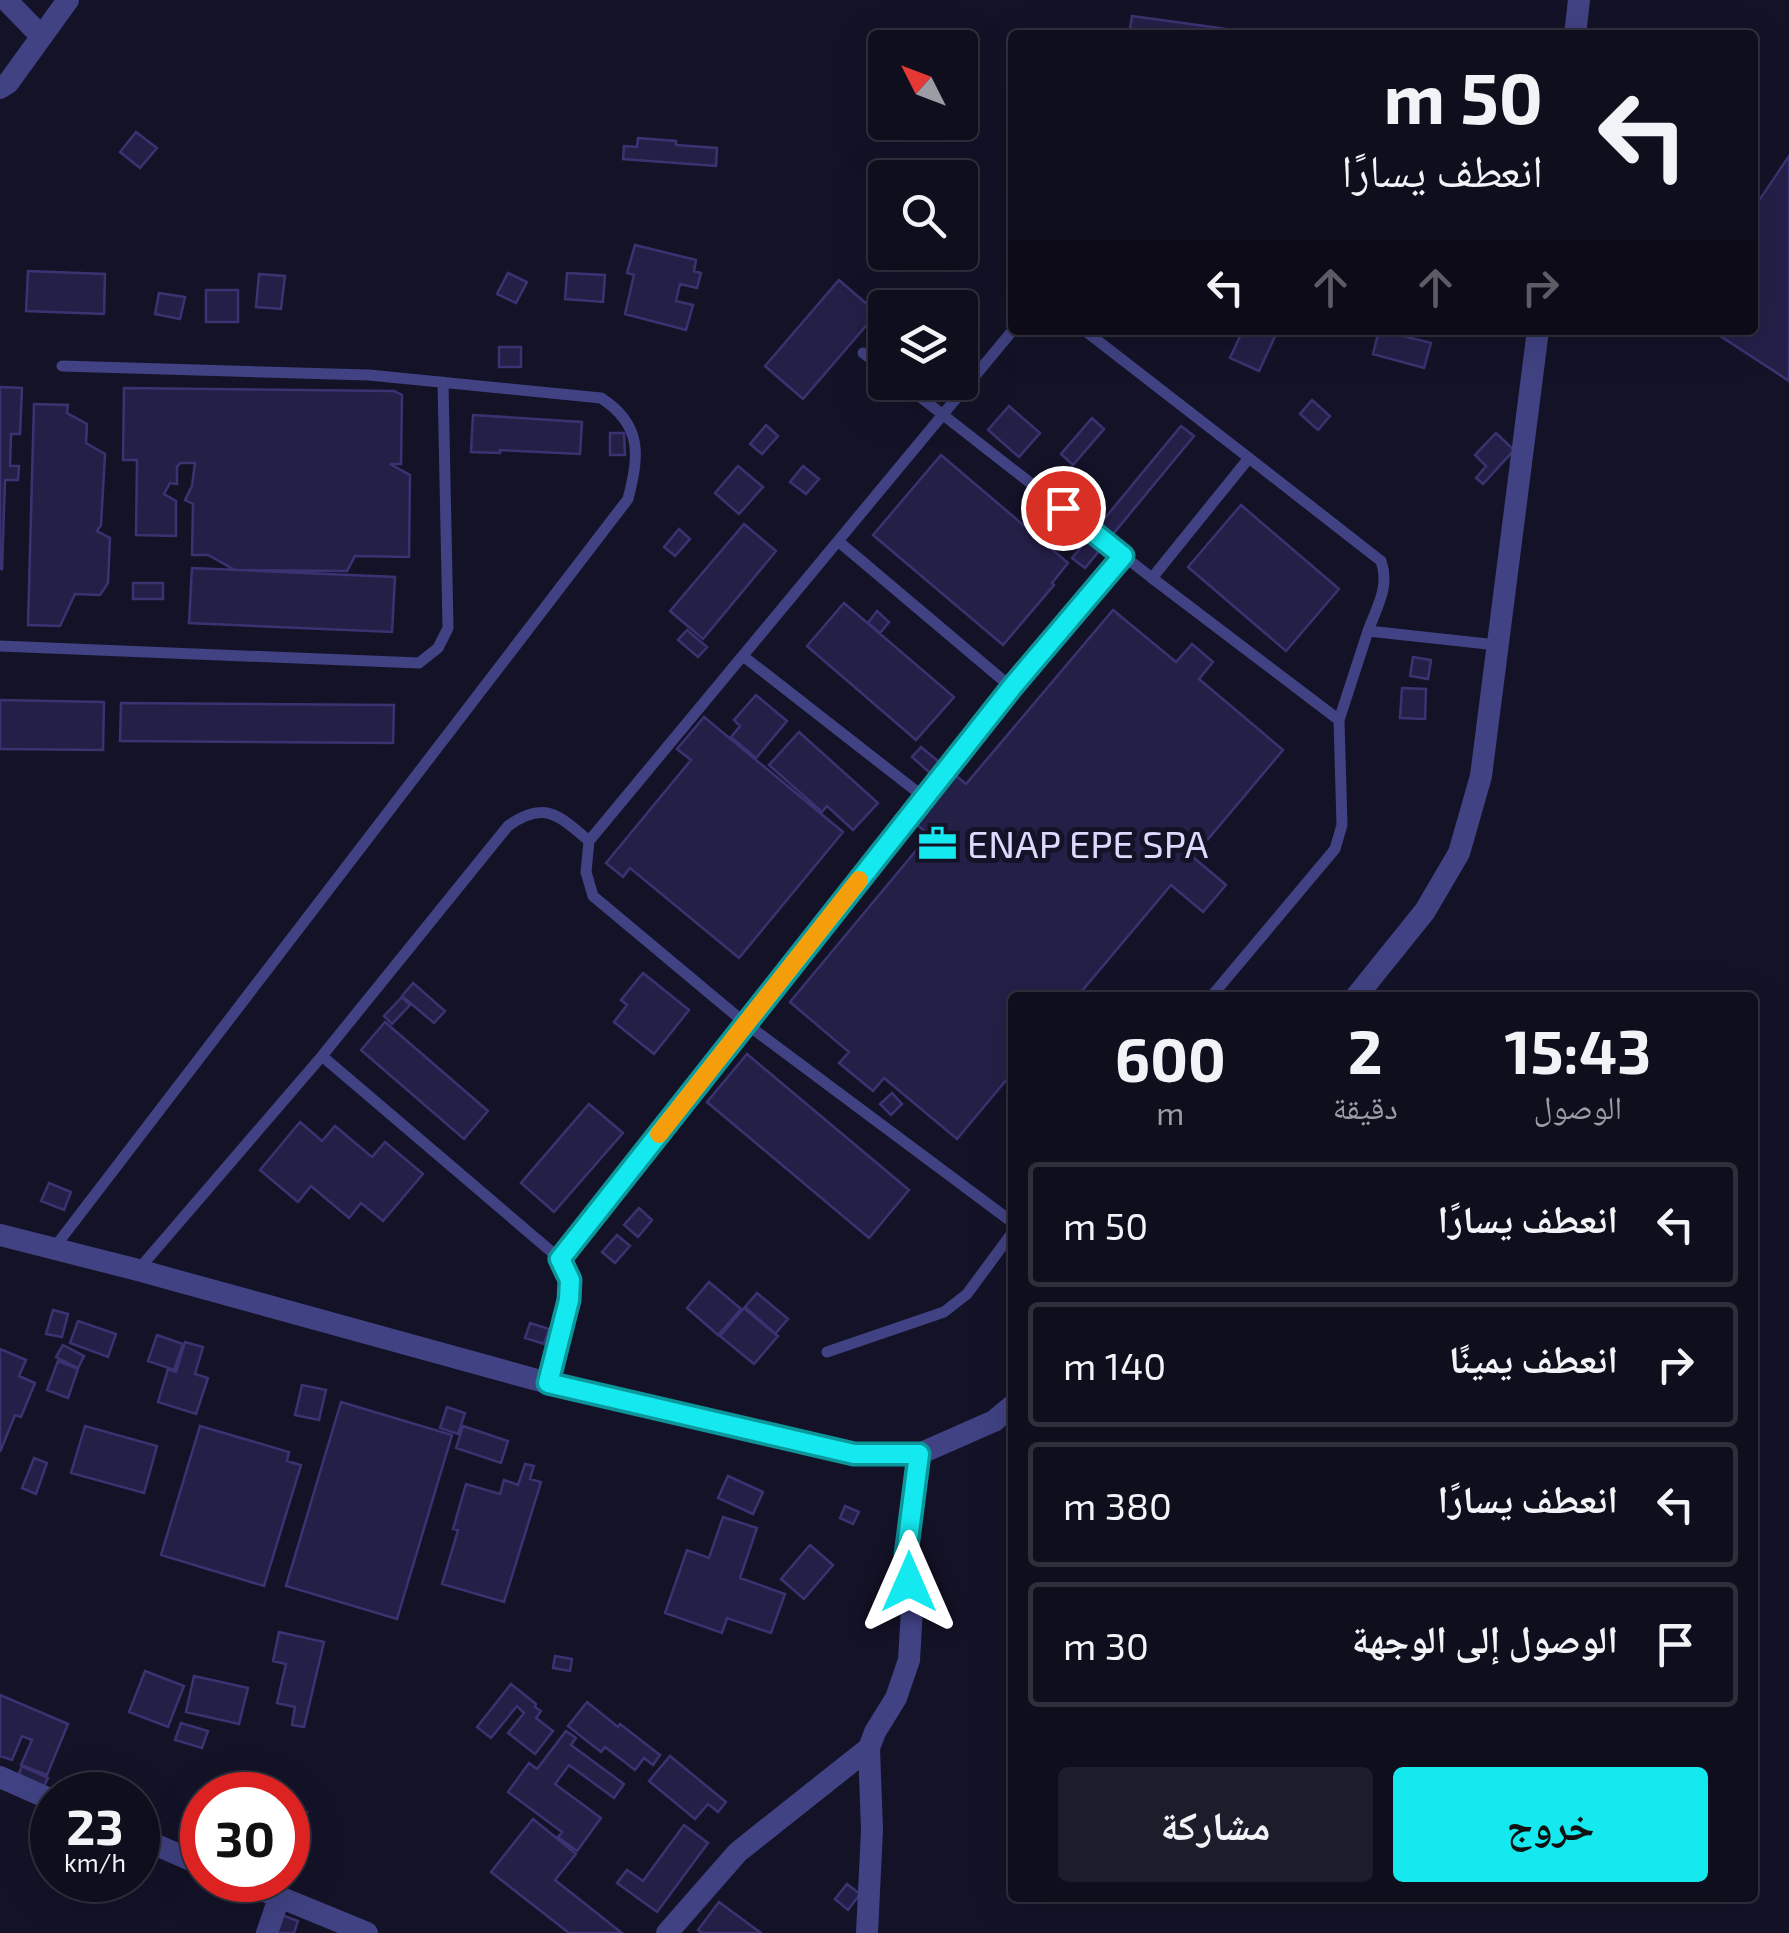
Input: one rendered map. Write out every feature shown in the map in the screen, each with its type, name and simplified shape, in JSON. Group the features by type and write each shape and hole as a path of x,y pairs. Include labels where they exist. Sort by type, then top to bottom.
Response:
{"street":[{"path":"6,0 40,36"},
{"path":"0,88 68,0"},
{"path":"1576,30 1579,0"},
{"path":"1360,992 1425,911 1459,853 1480,776 1537,335"},
{"path":"0,1235 548,1383 854,1454 919,1454 994,1421 1008,1409"},
{"path":"867,1933 872,1830 869,1748 896,1698 908,1660 912,1609 906,1555 919,1454"},
{"path":"667,1933 738,1852 869,1748"},
{"path":"0,1777 30,1790"},
{"path":"268,1933 277,1902"},
{"path":"288,1902 368,1933"}],"lane":[{"path":"1008,1219 745,1023 593,896 586,872 589,840 1009,335"},
{"path":"1090,335 1381,561 1386,576 1340,720 1342,826 1336,848 1215,992"},
{"path":"863,353 868,357"},
{"path":"54,1248 628,499 637,464 631,430 618,410 601,398 369,374 62,366"},
{"path":"0,646 419,663 438,648 448,628 442,382"},
{"path":"924,400 1340,720"},
{"path":"1152,578 1250,458"},
{"path":"838,541 1012,687"},
{"path":"560,1259 1012,687 1123,556"},
{"path":"1368,631 1497,646"},
{"path":"743,656 924,798"},
{"path":"138,1270 322,1056 508,826 539,811 560,816 589,840"},
{"path":"322,1056 560,1259 570,1280 569,1300 548,1383"},
{"path":"827,1352 944,1312 967,1294 1008,1238"}],"building":[{"path":"1132,16 1234,30 1130,30"},
{"path":"136,132 157,148 140,168 120,152"},
{"path":"638,138 717,148 716,166 623,159 624,146 637,147"},
{"path":"1789,156 1789,381 1719,335 1758,335 1758,202"},
{"path":"635,245 696,260 694,271 701,273 697,288 680,284 676,301 693,305 686,330 625,314 634,275 627,273"},
{"path":"28,271 105,274 104,314 26,311"},
{"path":"508,273 527,282 516,303 497,294"},
{"path":"567,273 605,275 603,302 565,299"},
{"path":"259,274 285,276 281,309 256,307"},
{"path":"839,280 868,305 868,323 803,399 765,366"},
{"path":"206,290 238,290 238,322 206,322"},
{"path":"159,293 185,297 180,319 155,314"},
{"path":"1241,335 1276,335 1259,371 1230,358"},
{"path":"1378,335 1399,335 1431,343 1424,368 1373,354"},
{"path":"499,347 521,347 521,367 499,367"},
{"path":"0,387 22,388 20,434 11,434 10,466 19,466 18,480 5,480 2,569 0,569"},
{"path":"124,388 394,391 402,395 401,464 390,464 410,475 409,557 355,556 347,571 235,570 208,555 192,555 193,504 185,500 192,486 195,463 180,463 177,484 170,483 164,494 176,501 176,536 136,535 137,460 123,460"},
{"path":"1312,400 1330,416 1318,430 1300,414"},
{"path":"34,404 68,405 67,413 87,424 86,443 105,454 101,525 97,531 110,538 108,583 100,595 75,594 60,626 28,625"},
{"path":"1009,406 1040,433 1019,457 988,430"},
{"path":"473,415 582,422 580,454 471,452"},
{"path":"1092,418 1104,429 1073,465 1061,454"},
{"path":"766,425 778,436 762,454 750,444"},
{"path":"1181,426 1194,436 1085,568 1072,558"},
{"path":"610,433 624,433 625,455 610,455"},
{"path":"1496,433 1514,450 1483,484 1476,478 1486,466 1475,455"},
{"path":"941,455 1068,563 1003,645 873,535"},
{"path":"738,466 763,487 739,514 715,493"},
{"path":"803,466 819,479 806,494 790,482"},
{"path":"1241,505 1339,589 1286,651 1188,567"},
{"path":"744,524 776,551 703,639 670,611"},
{"path":"679,529 690,539 675,556 664,547"},
{"path":"192,568 395,577 392,632 189,623"},
{"path":"133,583 163,583 163,599 133,599"},
{"path":"844,603 954,697 916,740 807,646"},
{"path":"1113,610 1176,662 1192,644 1213,662 1199,679 1283,750 1193,857 1226,885 1203,912 1171,885 1081,992 1008,992 1008,1078 957,1139 884,1078 873,1091 839,1063 849,1052 790,1002 929,835 914,822 945,786 912,757 921,747 966,784"},
{"path":"877,611 889,622 880,633 868,623"},
{"path":"687,630 707,647 698,657 678,640"},
{"path":"1413,657 1431,660 1428,679 1410,676"},
{"path":"1402,688 1426,689 1425,719 1400,718"},
{"path":"756,695 787,721 756,758 731,737 740,726 734,720"},
{"path":"0,700 104,702 103,750 0,749"},
{"path":"121,703 394,705 393,743 120,741"},
{"path":"704,717 843,832 739,958 630,868 623,877 606,863 691,760 677,749"},
{"path":"799,732 878,803 853,830 827,806 822,812 769,765"},
{"path":"643,973 689,1010 654,1054 614,1022 627,1005 621,1000"},
{"path":"413,983 445,1011 434,1023 402,996"},
{"path":"402,997 410,1005 392,1024 384,1016"},
{"path":"385,1022 488,1111 464,1139 361,1050"},
{"path":"747,1054 909,1190 869,1238 707,1102"},
{"path":"892,1093 902,1104 891,1115 880,1104"},
{"path":"589,1104 623,1133 554,1212 521,1183"},
{"path":"300,1122 322,1141 335,1126 372,1157 385,1142 423,1174 383,1221 361,1203 349,1218 311,1186 298,1202 260,1170"},
{"path":"49,1183 71,1192 64,1210 41,1201"},
{"path":"639,1208 652,1220 638,1237 624,1225"},
{"path":"617,1235 630,1246 615,1263 602,1252"},
{"path":"709,1282 741,1309 718,1335 687,1308"},
{"path":"757,1293 788,1319 775,1334 744,1308"},
{"path":"745,1307 778,1336 754,1364 720,1336"},
{"path":"53,1310 68,1314 62,1337 46,1334"},
{"path":"78,1321 116,1334 108,1357 70,1343"},
{"path":"530,1323 549,1329 544,1344 525,1338"},
{"path":"157,1335 183,1344 174,1370 148,1361"},
{"path":"185,1342 203,1347 195,1374 208,1378 196,1414 158,1402 168,1369 176,1372"},
{"path":"63,1345 84,1356 78,1368 56,1357"},
{"path":"0,1349 26,1360 19,1376 35,1383 21,1417 15,1415 0,1452"},
{"path":"58,1361 78,1369 68,1398 47,1390"},
{"path":"302,1385 326,1390 319,1420 295,1415"},
{"path":"341,1402 452,1435 397,1619 286,1586"},
{"path":"447,1407 465,1413 458,1434 440,1428"},
{"path":"85,1426 157,1446 144,1493 71,1473"},
{"path":"200,1426 289,1452 287,1461 301,1465 264,1586 161,1555"},
{"path":"463,1426 508,1441 501,1463 456,1448"},
{"path":"34,1458 47,1463 36,1494 22,1488"},
{"path":"525,1464 534,1466 530,1479 541,1482 504,1602 442,1584 466,1484 500,1494 504,1480 518,1485"},
{"path":"728,1476 763,1492 753,1514 718,1498"},
{"path":"845,1506 859,1512 853,1524 840,1518"},
{"path":"723,1517 757,1528 740,1578 785,1594 771,1633 727,1618 722,1633 665,1613 687,1550 709,1558"},
{"path":"810,1545 833,1565 804,1599 781,1579"},
{"path":"279,1632 324,1642 304,1727 292,1725 295,1707 277,1703 286,1664 273,1661"},
{"path":"555,1656 572,1659 570,1671 553,1668"},
{"path":"145,1671 184,1686 168,1727 129,1712"},
{"path":"194,1676 248,1688 239,1724 186,1712"},
{"path":"511,1684 536,1704 541,1711 536,1718 553,1731 535,1754 508,1733 524,1713 517,1706 491,1738 477,1727"},
{"path":"0,1695 68,1724 48,1772 21,1765 32,1740 22,1736 12,1760 0,1756"},
{"path":"587,1702 660,1755 653,1765 644,1758 635,1770 605,1747 601,1752 568,1726"},
{"path":"181,1723 208,1731 202,1748 175,1740"},
{"path":"566,1731 576,1738 571,1745 624,1784 614,1798 569,1765 555,1784 601,1818 577,1851 558,1837 562,1832 508,1792 529,1763 537,1769"},
{"path":"670,1756 726,1802 718,1812 708,1804 695,1819 649,1781"},
{"path":"22,1766 35,1772 30,1772 30,1782 18,1776"},
{"path":"533,1819 576,1854 555,1880 622,1933 569,1933 491,1872"},
{"path":"684,1825 708,1843 657,1912 617,1883 627,1870 643,1881"},
{"path":"847,1884 860,1894 848,1910 835,1899"},
{"path":"719,1902 761,1933 702,1933 698,1930"},
{"path":"279,1914 298,1921 294,1933 272,1933"}],"slow traffic":[{"path":"659,1134 859,880"}],"place":[{"name":"ENAP EPE SPA","path":"937,843"}],"route":[{"path":"909,1582 906,1555 919,1454 854,1454 548,1383 569,1300 570,1280 560,1259 1012,687 1123,556 1063,508"}]}
